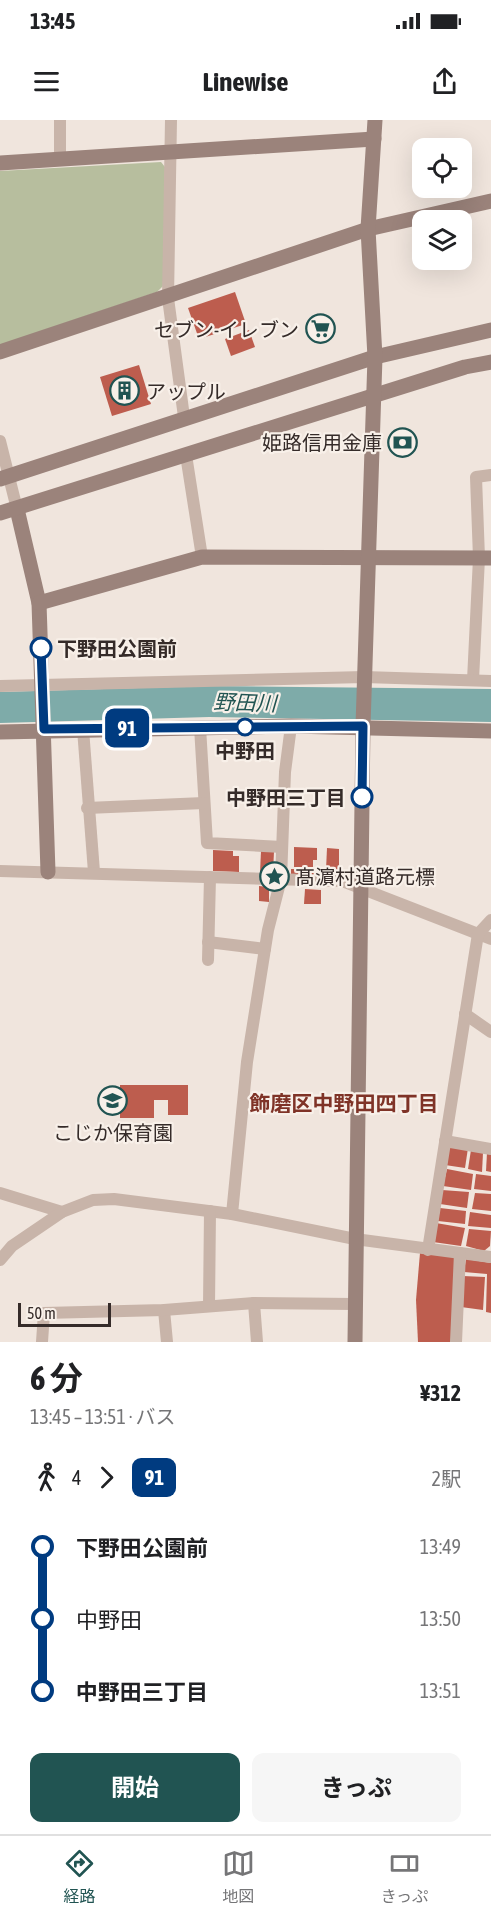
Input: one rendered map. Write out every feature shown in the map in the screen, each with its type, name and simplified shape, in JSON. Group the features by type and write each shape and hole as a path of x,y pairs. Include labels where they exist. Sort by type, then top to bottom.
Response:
{"street":[{"path":"60,120 60,158"},
{"path":"171,120 168,298 184,417"},
{"path":"355,1342 363,726 375,357 369,229 375,120"},
{"path":"0,163 374,139"},
{"path":"0,352 168,298 369,229 491,201"},
{"path":"5,478 184,417 375,357 491,330"},
{"path":"0,513 373,396 491,362"},
{"path":"0,441 5,478 17,509 39,603 48,872"},
{"path":"186,455 202,557"},
{"path":"473,680 485,558 476,477 491,475"},
{"path":"39,603 202,557 485,558"},
{"path":"0,686 364,677 491,681"},
{"path":"232,1214 247,1062 265,949 280,879 285,772 291,726"},
{"path":"0,732 44,729 291,726 491,731"},
{"path":"200,727 207,843 282,847"},
{"path":"83,729 87,808 94,872"},
{"path":"87,808 204,803"},
{"path":"0,871 342,881 491,939"},
{"path":"208,960 210,877"},
{"path":"428,1250 478,934 491,920"},
{"path":"208,942 265,949"},
{"path":"465,1014 491,1032"},
{"path":"445,1141 491,1149"},
{"path":"0,1193 62,1212"},
{"path":"0,1260 12,1246 62,1212 93,1200 114,1199 232,1214 355,1239 491,1257"},
{"path":"209,1306 210,1211"},
{"path":"456,1342 460,1253"},
{"path":"42,1342 44,1313 164,1310 254,1304 354,1304"},
{"path":"254,1304 257,1342"},
{"path":"164,1310 167,1342"}],"green space":[{"path":"161,162 165,167 163,286 157,292 0,345 0,171"}],"water":[{"name":"野田川","path":"208,686 491,689 491,722 209,717 0,723 0,692"}],"building":[{"path":"235,292 246,324 199,339 188,308"},
{"path":"249,330 255,347 231,356 225,339"},
{"name":"アップル","path":"139,365 151,404 112,416 100,377"},
{"path":"294,847 317,848 317,860 313,860 313,868 294,867"},
{"path":"327,848 339,849 339,870 326,870"},
{"path":"213,850 233,851 233,856 239,856 239,872 213,871"},
{"path":"261,851 274,851 273,874 260,873"},
{"path":"291,869 318,869 318,875 291,874"},
{"path":"259,886 269,887 269,902 259,901"},
{"path":"305,889 321,890 321,904 304,904"},
{"path":"120,1085 188,1085 188,1115 168,1115 168,1100 154,1100 154,1118 120,1118"},
{"path":"449,1145 468,1148 465,1168 445,1165"},
{"path":"471,1150 483,1153 482,1172 468,1169"},
{"path":"487,1153 491,1154 491,1172 486,1171"},
{"path":"447,1169 473,1174 471,1190 443,1186"},
{"path":"476,1174 491,1176 491,1191 474,1189"},
{"path":"442,1190 469,1192 467,1208 440,1204"},
{"path":"475,1193 491,1194 491,1211 472,1209"},
{"path":"440,1208 466,1211 465,1224 438,1221"},
{"path":"470,1212 491,1215 491,1228 468,1226"},
{"path":"436,1223 465,1228 461,1246 433,1242"},
{"path":"469,1229 491,1231 490,1246 484,1251 466,1246"},
{"path":"420,1253 455,1256 451,1342 418,1342 416,1300"},
{"path":"466,1259 491,1263 491,1313 486,1312 487,1274 464,1272"},
{"path":"463,1276 485,1277 483,1310 461,1307"}],"bus line":[{"name":"91","path":"41,648 44,729 363,726 362,797"}],"place":[{"name":"セブン-イレブン","path":"320,329"},
{"name":"アップル","path":"125,391"},
{"name":"姫路信用金庫","path":"403,442"},
{"name":"下野田公園前","path":"41,648"},
{"name":"中野田","path":"245,727"},
{"name":"中野田三丁目","path":"362,797"},
{"name":"髙濵村道路元標","path":"274,876"},
{"name":"こじか保育園","path":"113,1101"}],"district":[{"name":"飾磨区中野田四丁目","path":"344,1103"}]}
